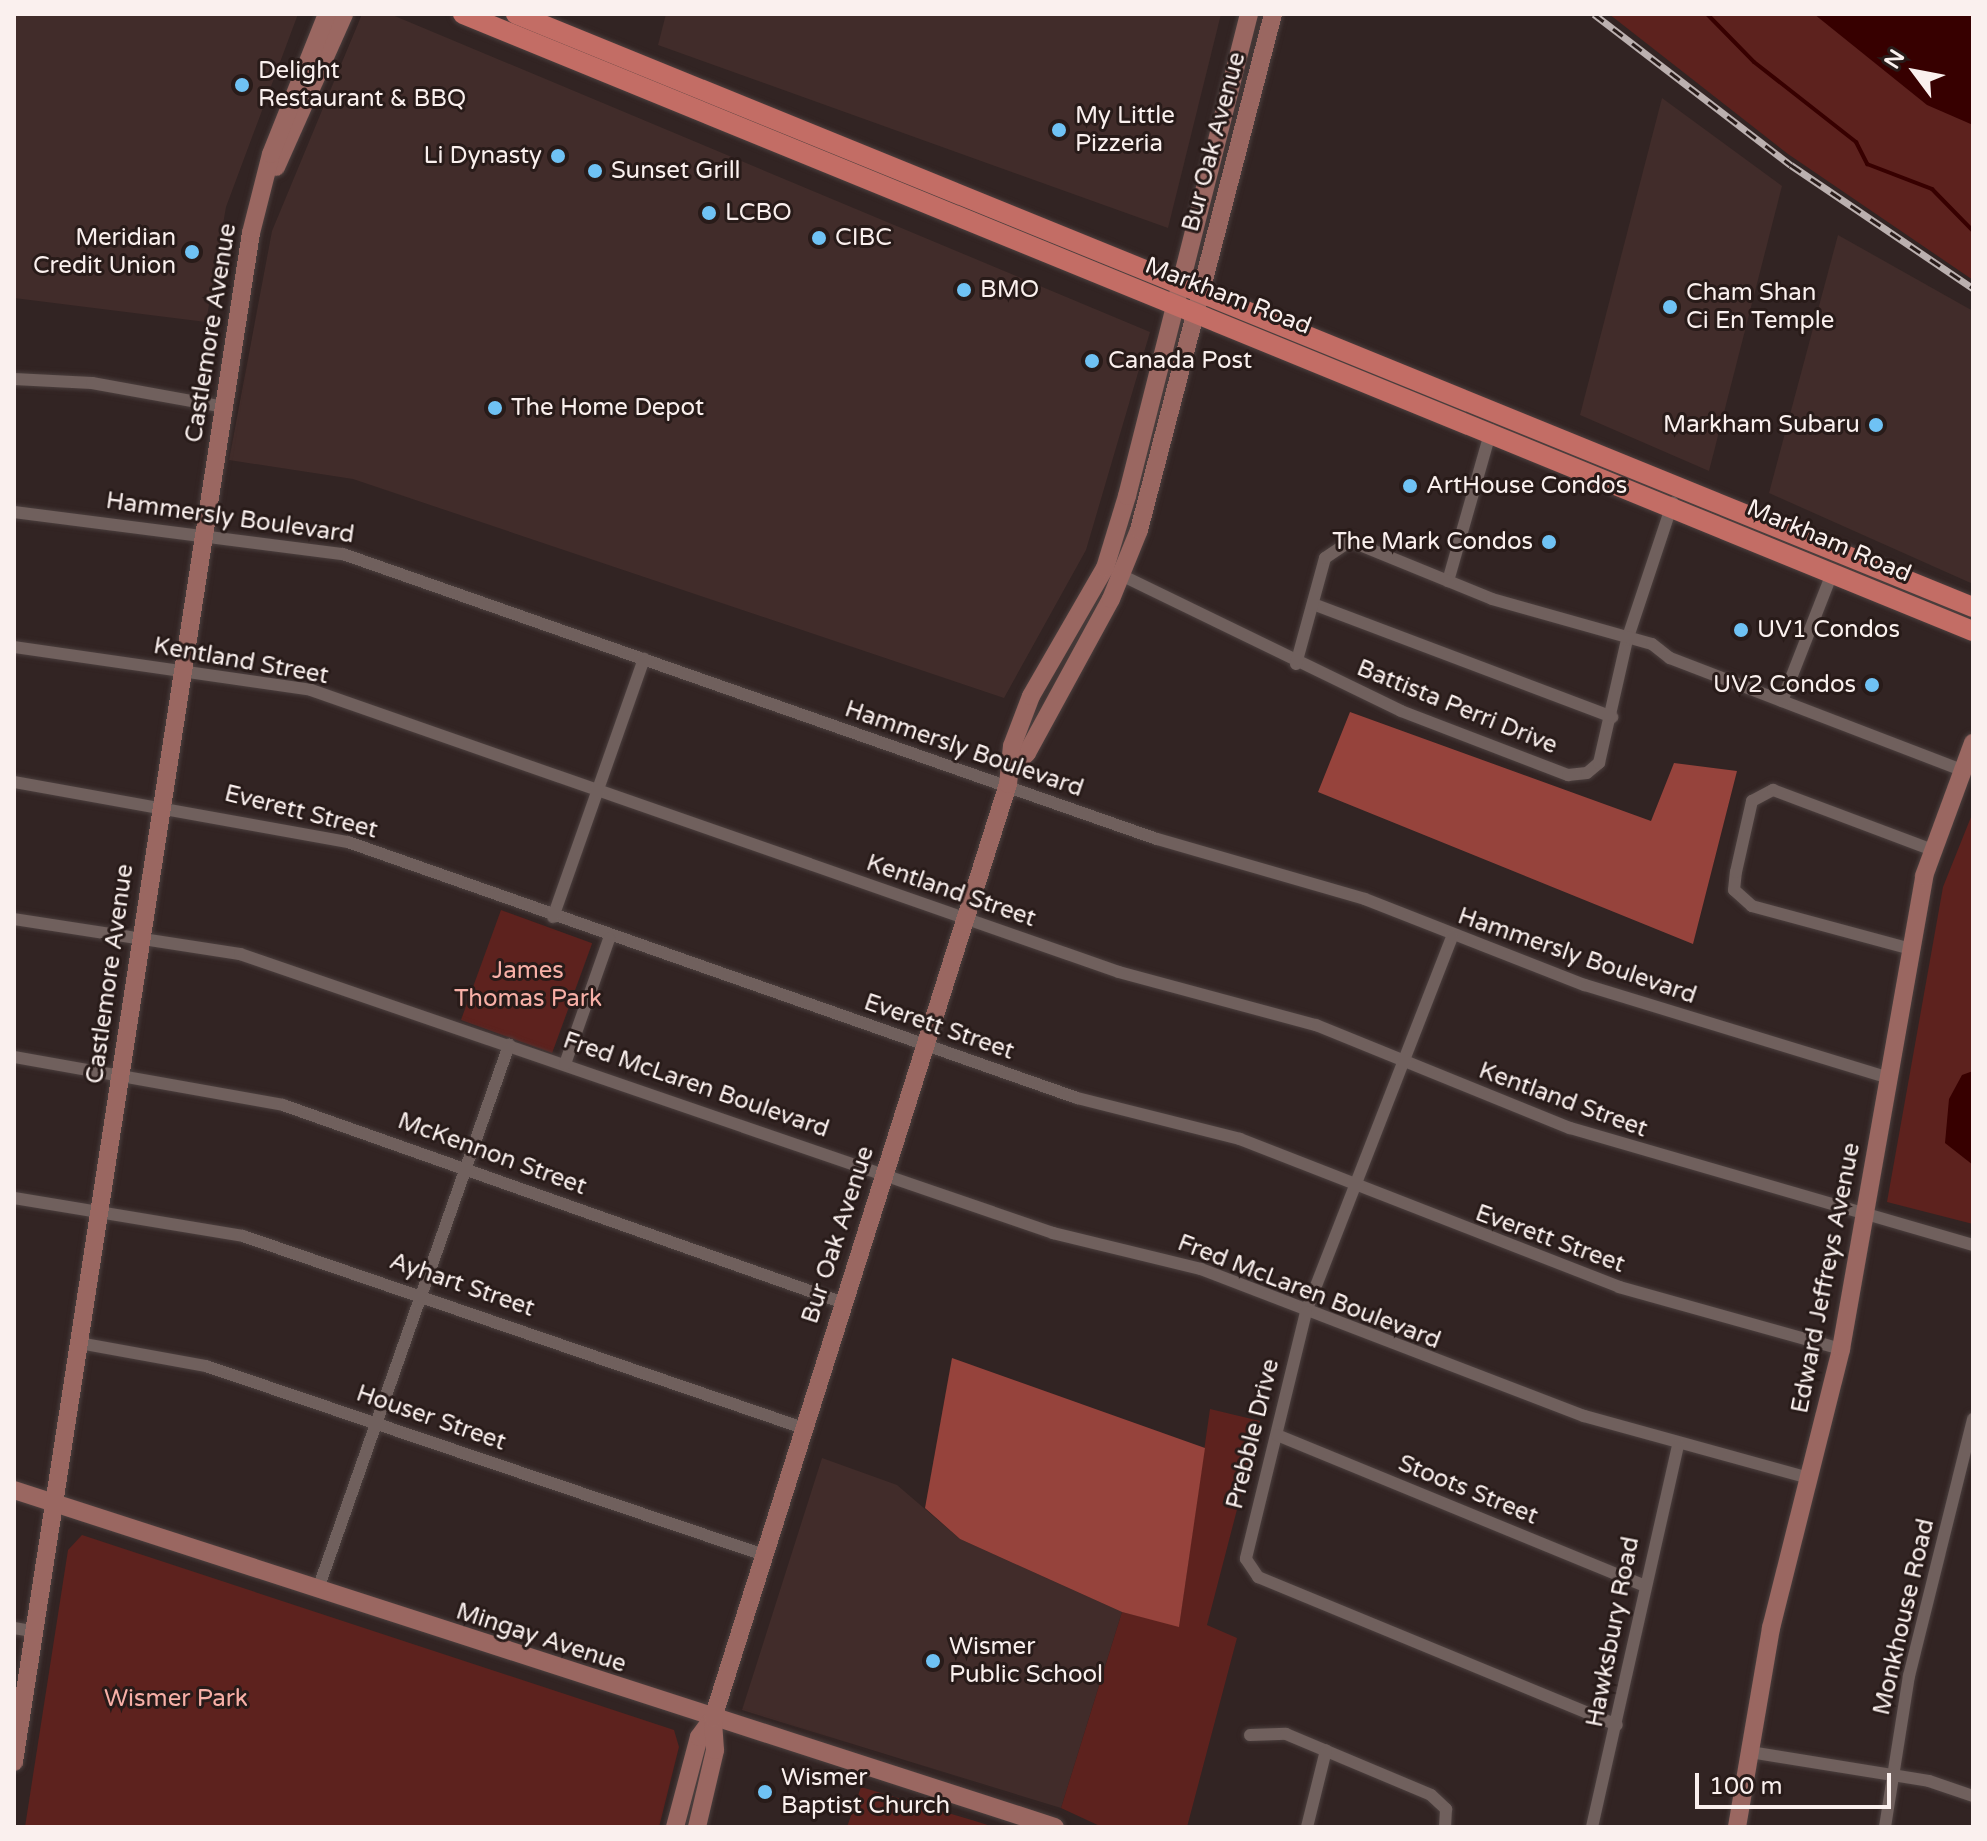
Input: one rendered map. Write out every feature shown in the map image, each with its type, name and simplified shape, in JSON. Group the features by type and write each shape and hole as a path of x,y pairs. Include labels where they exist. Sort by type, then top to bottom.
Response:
{"main road":[{"name":"Markham Road","path":"463,14 1185,308 1492,428 1677,494 1973,607"},
{"name":"Markham Road","path":"516,14 1192,284 1677,494 1833,571 1973,631"}],"street":[{"name":"Castlemore Avenue","path":"14,1762 22,1629 54,1507 142,939 157,802 262,194 327,14"},
{"name":"Castlemore Avenue","path":"262,194 344,14"},
{"name":"Bur Oak Avenue","path":"1192,284 1247,15"},
{"path":"1247,15 1271,21"},
{"name":"Bur Oak Avenue","path":"675,1827 699,1737 713,1718 841,1302 965,920 1010,776 1031,696 1105,568 1271,21"},
{"name":"Bur Oak Avenue","path":"1010,776 1027,753 1121,575 1185,308"},
{"path":"14,379 92,383 224,407"},
{"path":"1448,581 1492,428"},
{"name":"Battista Perri Drive","path":"1121,575 1296,664 1568,775 1599,763 1612,717 1627,640 1677,494"},
{"name":"Hammersly Boulevard","path":"14,512 202,532 343,554 644,659 1010,776 1157,839 1365,899 1452,937 1889,1078"},
{"path":"1296,664 1325,558 1350,541 1448,581 1627,640 1962,770"},
{"path":"1782,701 1833,571"},
{"path":"1313,604 1612,717"},
{"name":"Kentland Street","path":"14,647 311,690 1119,972 1271,1011 1570,1128 1864,1216"},
{"path":"553,917 644,659"},
{"name":"Edward Jeffreys Avenue","path":"1737,1827 1750,1752 1809,1478 1841,1349 1930,849 1973,743"},
{"name":"Everett Street","path":"14,782 157,802 348,842 609,939 1077,1098 1240,1139 1604,1282 1841,1349"},
{"path":"1911,949 1752,906 1734,890 1736,872 1752,801 1773,790 1930,849"},
{"name":"Fred McLaren Boulevard","path":"14,919 240,954 884,1171 1053,1233 1201,1269 1417,1358 1678,1445 1809,1478"},
{"name":"Prebble Drive","path":"1452,937 1352,1184 1306,1312 1246,1553 1258,1577 1617,1725"},
{"path":"565,1064 609,939"},
{"path":"318,1589 509,1045"},
{"name":"McKennon Street","path":"14,1057 283,1105 841,1302"},
{"name":"Ayhart Street","path":"14,1198 215,1229 420,1292 803,1428"},
{"path":"1864,1216 1973,1245"},
{"name":"Houser Street","path":"79,1343 206,1366 764,1555"},
{"name":"Monkhouse Road","path":"1885,1827 1909,1676 1973,1419"},
{"name":"Stoots Street","path":"1277,1435 1642,1585"},
{"name":"Hawksbury Road","path":"1592,1827 1617,1725 1642,1585 1678,1445"},
{"name":"Mingay Avenue","path":"14,1490 54,1507 1055,1827"},
{"name":"Bur Oak Avenue","path":"697,1827 715,1750 713,1718"},
{"path":"1250,1735 1286,1734 1438,1798 1445,1827"},
{"path":"1307,1827 1326,1750"},
{"path":"1750,1752 1893,1775 1973,1796"}],"shaded area":[{"path":"14,14 298,14 226,207 206,322 14,298"},
{"path":"362,14 390,14 1150,332 1086,550 1004,698 353,479 229,460 272,231"},
{"path":"666,14 1221,14 1168,228 658,45"},
{"path":"1814,14 1973,14 1973,125 1927,105"},
{"path":"1662,98 1782,186 1709,471 1580,415"},
{"path":"1838,235 1973,311 1973,584 1769,493"},
{"path":"1350,712 1651,821 1674,763 1737,771 1693,944 1318,792"},
{"path":"1973,1071 1973,1165 1945,1143 1949,1099 1962,1075"},
{"path":"952,1358 1205,1448 1179,1627 1122,1612 960,1539 925,1508"},
{"name":"Wismer Public School","path":"822,1458 897,1485 960,1539 1122,1612 1061,1808 742,1710"}],"green space":[{"path":"1609,14 1973,14 1973,280 1788,154"},
{"path":"1973,812 1973,1224 1887,1202 1943,887"},
{"name":"James Thomas Park","path":"501,910 592,943 552,1053 461,1020"},
{"path":"1210,1409 1260,1421 1207,1625 1237,1638 1187,1827 1102,1827 1061,1808 1122,1612 1179,1626"},
{"name":"Wismer Park","path":"82,1535 674,1730 679,1747 659,1827 25,1827 68,1550"},
{"path":"861,1787 975,1821 994,1827 847,1827"}],"waterway":[{"path":"1707,14 1754,62 1856,142 1867,164 1932,189 1973,231"}],"railway":[{"path":"1594,14 1791,165 1973,288"}],"place":[{"name":"Delight Restaurant & BBQ","path":"242,85"},
{"name":"My Little Pizzeria","path":"1059,130"},
{"name":"Li Dynasty","path":"558,156"},
{"name":"Sunset Grill","path":"595,171"},
{"name":"LCBO","path":"709,213"},
{"name":"CIBC","path":"819,238"},
{"name":"Meridian Credit Union","path":"192,252"},
{"name":"BMO","path":"964,290"},
{"name":"Cham Shan Ci En Temple","path":"1670,307"},
{"name":"Canada Post","path":"1092,361"},
{"name":"The Home Depot","path":"495,408"},
{"name":"Markham Subaru","path":"1876,425"},
{"name":"ArtHouse Condos","path":"1410,486"},
{"name":"The Mark Condos","path":"1549,542"},
{"name":"UV1 Condos","path":"1741,630"},
{"name":"UV2 Condos","path":"1872,685"},
{"name":"Wismer Public School","path":"933,1661"},
{"name":"Wismer Baptist Church","path":"765,1792"}]}
